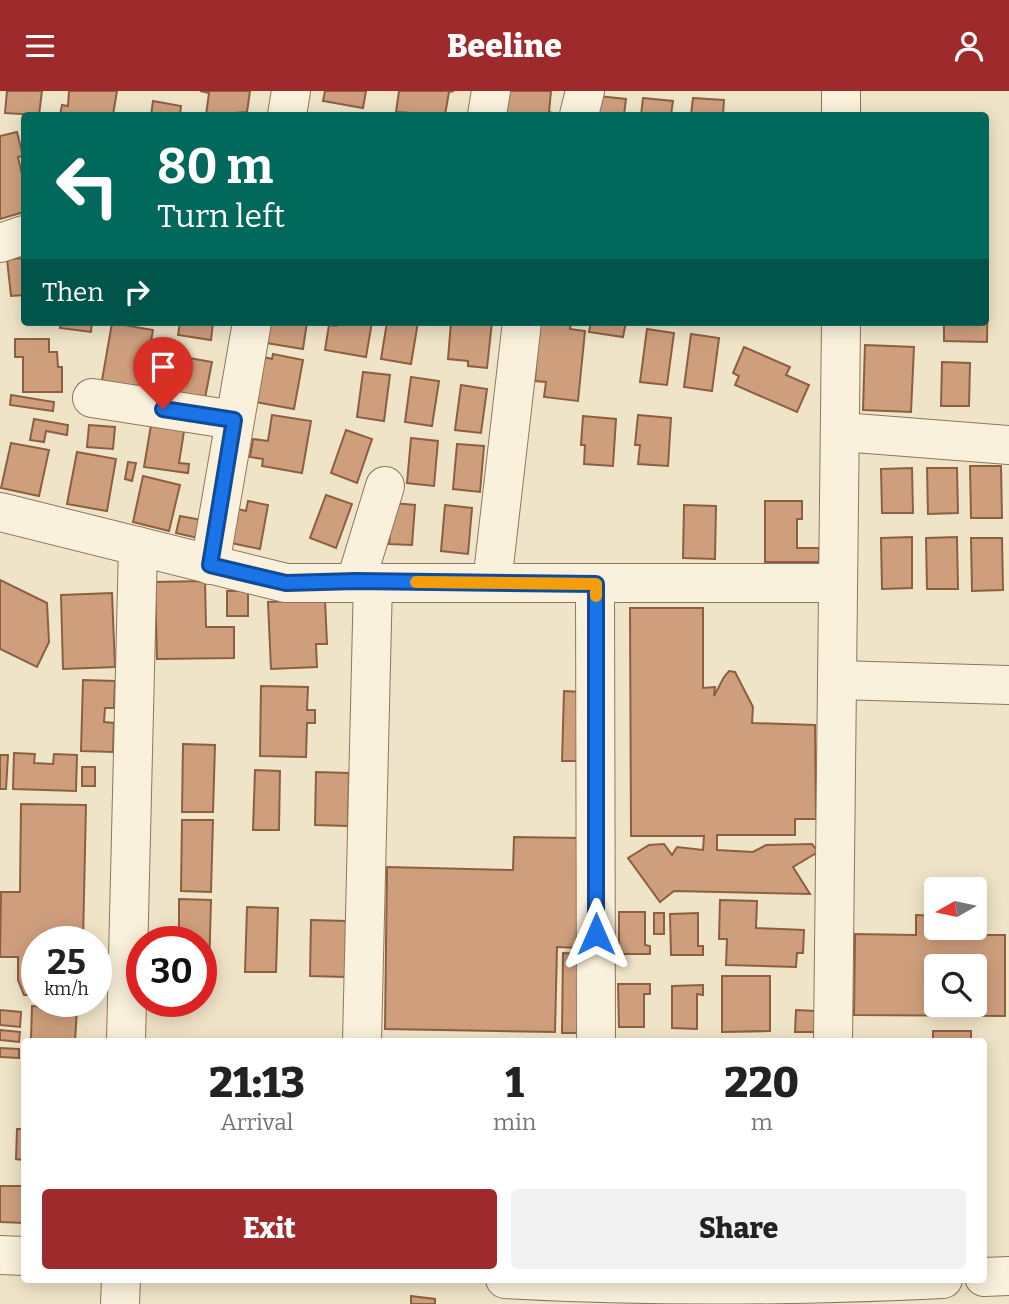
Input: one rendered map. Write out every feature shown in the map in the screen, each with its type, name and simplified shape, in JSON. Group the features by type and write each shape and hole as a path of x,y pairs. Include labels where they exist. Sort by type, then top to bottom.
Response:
{"street":[{"path":"288,112 291,91"},
{"path":"488,112 491,91"},
{"path":"580,112 585,91"},
{"path":"841,91 841,112"},
{"path":"0,243 21,236"},
{"path":"210,565 251,326"},
{"path":"492,583 522,326"},
{"path":"833,1038 842,432 834,326"},
{"path":"92,398 234,420"},
{"path":"842,432 1009,445"},
{"path":"362,1038 365,581 385,486"},
{"path":"0,512 286,583 838,583"},
{"path":"127,1038 138,546"},
{"path":"596,584 596,1038"},
{"path":"837,680 1009,685"},
{"path":"0,1255 21,1256"},
{"path":"987,1277 1009,1276"},
{"path":"121,1283 121,1304"}],"building":[{"path":"7,91 42,91 39,112 5,113"},
{"path":"69,91 117,91 114,112 61,112 62,105 68,106"},
{"path":"200,91 250,91 247,112 206,112 209,93"},
{"path":"325,91 366,91 363,108 323,101"},
{"path":"399,91 454,91 449,92 446,112 396,112"},
{"path":"506,91 551,91 549,112 502,112"},
{"path":"598,96 626,99 624,112 596,112"},
{"path":"643,98 673,101 671,112 641,112"},
{"path":"693,98 724,100 723,112 691,112"},
{"path":"153,101 181,106 180,112 151,112"},
{"path":"17,132 21,148 21,156 18,157 21,170 21,213 0,219 0,136"},
{"path":"21,258 21,295 11,296 7,259"},
{"path":"60,326 92,326 91,332"},
{"path":"111,326 153,330 143,387 101,386"},
{"path":"179,326 213,326 211,340 178,335"},
{"path":"268,326 306,326 303,349 266,343"},
{"path":"329,326 371,326 366,357 325,350"},
{"path":"386,326 417,326 411,364 381,359"},
{"path":"451,326 492,326 487,368 468,366 468,361 448,359"},
{"path":"539,326 570,326 570,329 585,331 578,401 544,397 546,382 535,381"},
{"path":"590,326 625,326 623,337 589,332"},
{"path":"944,326 987,326 987,342 944,341"},
{"path":"647,329 674,333 667,385 640,382"},
{"path":"691,334 719,338 712,391 684,387"},
{"path":"15,339 49,339 49,352 57,352 58,367 62,367 62,392 23,392 23,357 15,357"},
{"path":"865,345 914,347 911,412 863,410"},
{"path":"744,347 790,367 786,375 809,385 797,412 735,385 739,376 733,373"},
{"path":"273,354 303,360 294,409 255,402 264,357 272,359"},
{"path":"172,355 212,362 205,398 165,391"},
{"path":"942,362 970,363 969,406 941,406"},
{"path":"363,372 390,375 384,421 357,417"},
{"path":"411,377 439,381 432,426 405,422"},
{"path":"461,385 487,389 481,433 455,430"},
{"path":"11,395 54,402 53,411 10,405"},
{"path":"272,415 311,421 302,473 262,466 263,459 250,457 253,439 268,441"},
{"path":"638,415 671,418 668,466 638,464 640,445 635,445"},
{"path":"583,416 616,419 613,466 584,464 585,445 581,445"},
{"path":"34,419 68,425 67,435 46,431 44,442 30,440"},
{"path":"152,419 185,425 179,463 189,464 188,473 144,467"},
{"path":"89,425 115,427 113,449 87,447"},
{"path":"346,430 372,439 357,483 331,473"},
{"path":"411,438 438,441 434,486 407,483"},
{"path":"11,443 49,450 39,496 1,488"},
{"path":"457,444 484,446 480,492 453,489"},
{"path":"77,452 116,459 107,511 67,504"},
{"path":"128,462 136,463 132,481 125,479"},
{"path":"970,466 1001,466 1002,518 971,518"},
{"path":"912,468 913,513 882,513 881,469"},
{"path":"927,468 957,468 958,513 928,514"},
{"path":"143,476 180,485 169,531 133,522"},
{"path":"326,495 352,504 336,548 310,538"},
{"path":"248,501 268,505 260,549 231,543 238,509 246,511"},
{"path":"765,501 802,501 802,519 797,519 797,548 819,548 819,562 765,562"},
{"path":"393,503 415,505 412,545 389,544"},
{"path":"445,505 472,508 468,554 441,551"},
{"path":"684,505 716,506 715,559 683,558"},
{"path":"180,516 202,520 198,538 176,533"},
{"path":"912,537 912,588 882,589 881,538"},
{"path":"957,537 958,589 927,589 926,538"},
{"path":"971,538 1002,538 1003,590 972,591"},
{"path":"0,580 47,603 49,642 37,667 0,649"},
{"path":"205,581 206,627 234,627 234,658 157,659 155,582"},
{"path":"227,591 248,591 248,616 227,616"},
{"path":"112,593 115,667 63,669 61,595"},
{"path":"325,599 327,644 316,644 317,667 271,669 268,602"},
{"path":"630,608 703,608 703,688 715,687 714,696 729,671 735,672 753,707 752,723 815,725 816,819 795,819 795,835 717,835 717,850 753,852 766,845 812,844 818,852 793,867 810,894 674,891 660,902 628,858 649,845 664,844 672,855 677,847 703,850 704,836 631,836"},
{"path":"83,680 115,681 114,708 105,708 104,722 114,723 113,752 81,751"},
{"path":"261,686 308,687 307,710 315,710 315,723 307,723 306,757 260,756"},
{"path":"564,691 583,692 582,761 562,761"},
{"path":"183,744 215,745 213,812 182,812"},
{"path":"14,753 35,754 34,763 53,764 54,754 77,755 76,791 13,789"},
{"path":"0,755 8,755 6,789 0,789"},
{"path":"82,767 95,767 95,786 82,786"},
{"path":"255,770 280,771 279,830 253,830"},
{"path":"316,772 349,773 348,826 315,825"},
{"path":"21,804 86,805 83,926 21,926 21,988 18,980 18,957 0,957 1,892 20,892"},
{"path":"182,820 213,820 211,892 181,891"},
{"path":"514,837 581,838 579,948 557,947 555,1032 385,1029 387,867 513,870"},
{"path":"179,899 211,900 210,926 179,926"},
{"path":"720,900 757,901 756,928 804,930 803,953 797,953 796,967 726,965 727,939 719,939"},
{"path":"247,907 278,908 276,972 245,972"},
{"path":"619,912 645,912 645,945 650,946 650,954 619,954"},
{"path":"654,913 664,913 664,934 654,934"},
{"path":"698,913 698,946 703,946 703,955 671,955 670,914"},
{"path":"916,915 924,915 924,940 987,940 987,935 1005,935 1005,1016 987,1016 987,954 924,954 924,1015 854,1015 855,934 916,935"},
{"path":"311,920 347,921 346,977 310,976"},
{"path":"563,953 581,954 580,1033 562,1033"},
{"path":"722,976 770,976 770,1031 722,1032"},
{"path":"618,984 650,984 650,994 644,994 644,1027 619,1027"},
{"path":"703,985 703,995 697,994 697,1029 672,1028 672,986"},
{"path":"0,1010 21,1012 20,1027 0,1025"},
{"path":"796,1010 816,1011 815,1032 795,1032"},
{"path":"32,1017 76,1017 75,1038 31,1038"},
{"path":"0,1030 20,1032 19,1042 0,1040"},
{"path":"933,1031 971,1031 971,1038 933,1038"},
{"path":"0,1048 19,1049 19,1058 0,1057"},
{"path":"17,1129 21,1129 21,1160 16,1159"},
{"path":"0,1186 21,1186 21,1223 0,1222"},
{"path":"411,1296 435,1299 435,1304 411,1304"}],"slow traffic":[{"path":"416,582 596,584 596,596"}],"route":[{"path":"163,409 234,420 210,565 286,583 356,581 596,584 596,934"}]}
